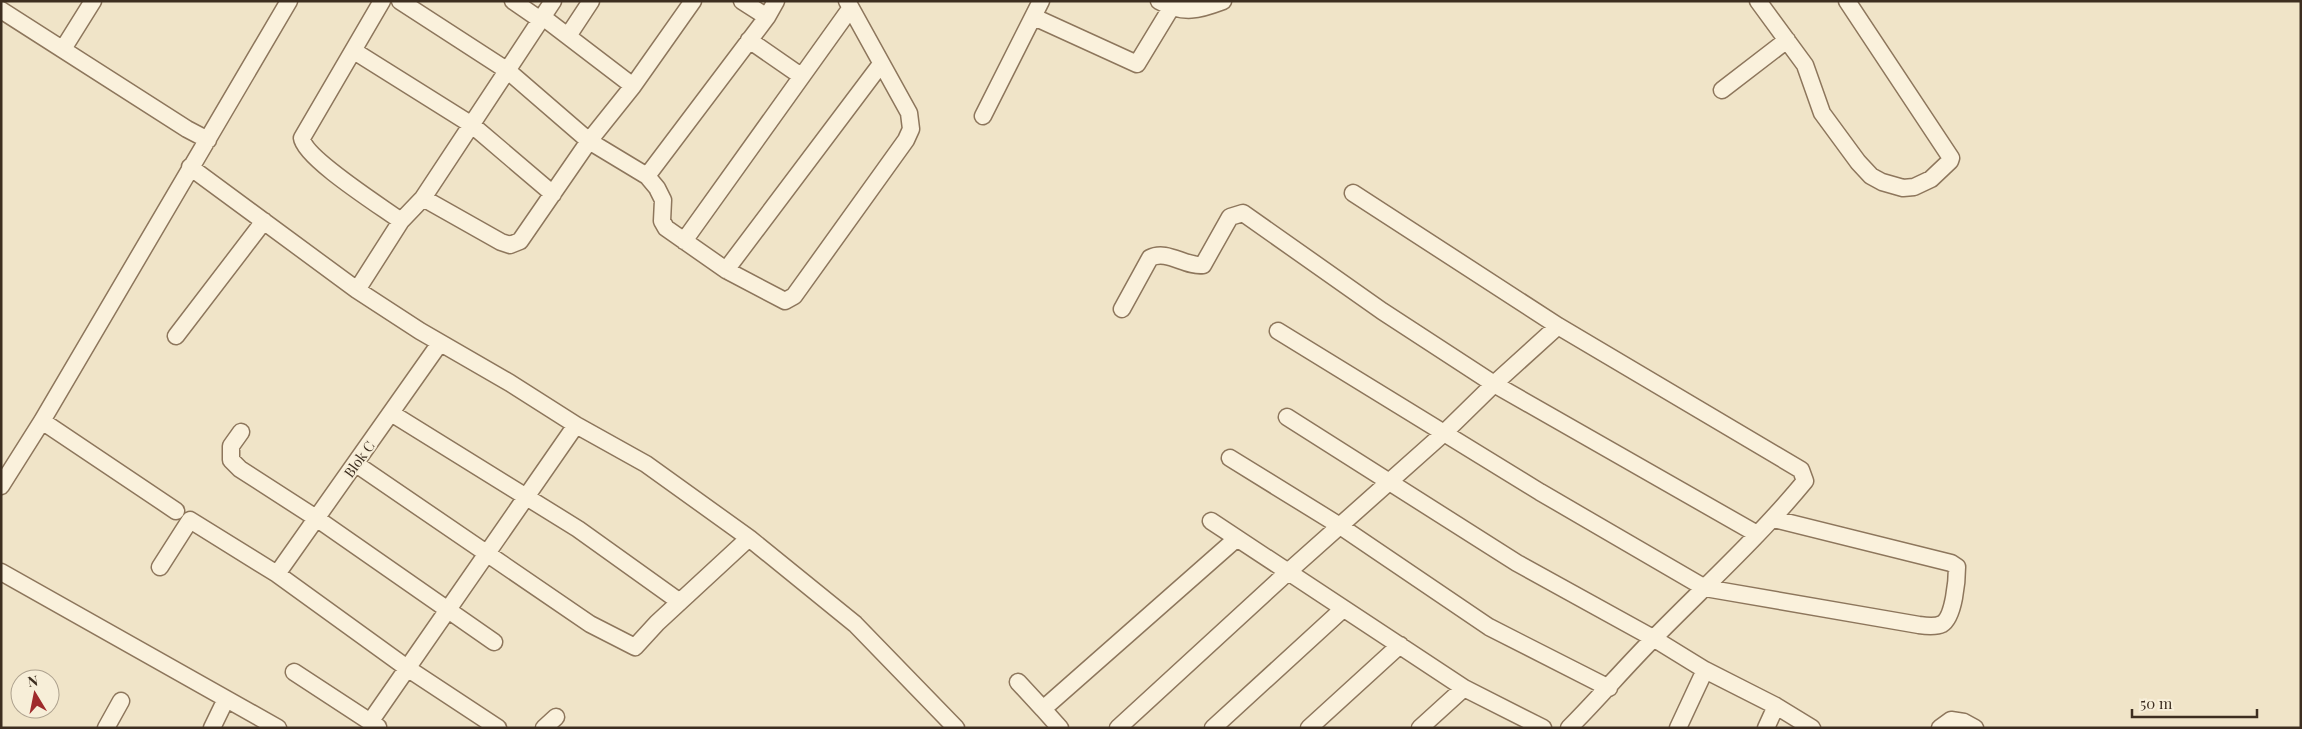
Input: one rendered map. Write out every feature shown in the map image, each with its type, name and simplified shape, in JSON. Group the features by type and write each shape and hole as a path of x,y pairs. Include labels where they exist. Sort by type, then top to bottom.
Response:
{"street":[{"path":"63,49 93,1"},
{"path":"1,486 42,421 171,204 190,167 208,140 289,1"},
{"path":"382,1 305,131 302,144 321,163 401,220"},
{"path":"400,1 508,71 589,141 647,176 658,188 662,200 662,221 666,228 684,241 726,270 784,301 794,296 901,148 911,129 909,113 849,5 684,241"},
{"path":"513,1 568,36 633,86"},
{"path":"357,290 401,220 423,198 554,1"},
{"path":"568,36 590,1"},
{"path":"423,198 501,242 510,245 520,240 589,141 633,86 693,1"},
{"path":"742,1 767,17"},
{"path":"647,176 767,17 776,1"},
{"path":"983,116 1042,1"},
{"path":"1034,17 1137,64 1165,5 1196,11 1223,1"},
{"path":"1758,1 1805,65 1822,113 1858,162 1871,176 1882,182 1903,188 1914,187 1931,179 1951,158 1847,1"},
{"path":"1,10 187,130 208,140"},
{"path":"750,40 801,76"},
{"path":"1722,90 1787,40"},
{"path":"354,51 472,125 552,194"},
{"path":"726,270 882,64"},
{"path":"190,167 357,290 440,343 510,383 576,425 646,464 749,538 855,624 956,728"},
{"path":"1353,193 1558,326 1801,470 1805,481 1774,518 1653,638 1609,688 1568,728"},
{"path":"1122,308 1150,258 1157,254 1195,266 1203,265 1230,217 1237,213 1243,213 1382,311 1494,384 1757,534"},
{"path":"176,336 264,221"},
{"path":"1118,728 1289,571 1444,433 1494,384 1558,326"},
{"path":"1278,331 1540,492 1705,588 1919,625 1940,624 1948,618 1957,575 1957,567 1951,563 1774,518"},
{"name":"Blok C","path":"277,574 440,343"},
{"path":"391,413 578,529 680,602"},
{"path":"1287,417 1517,563 1653,638 1705,670 1776,706 1812,728"},
{"path":"42,421 176,511"},
{"path":"294,672 374,725 407,668 576,425"},
{"path":"241,432 231,446 231,460 240,469 316,518 494,642"},
{"path":"1230,458 1340,526 1489,627 1609,688"},
{"path":"356,464 590,624 636,647 657,623 749,538"},
{"path":"160,566 190,520 277,574 407,668 498,728"},
{"path":"1211,521 1464,688 1543,728"},
{"path":"1044,708 1236,538"},
{"path":"1,572 278,728"},
{"path":"1213,728 1343,609"},
{"path":"1309,728 1400,645"},
{"path":"1678,728 1705,670"},
{"path":"1018,682 1044,708 1060,728"},
{"path":"1420,728 1464,688"},
{"path":"212,728 226,698"},
{"path":"106,728 121,701"},
{"path":"1766,728 1776,706"},
{"path":"544,728 556,717"},
{"path":"1940,728 1951,720 1964,722 1975,728"}]}
